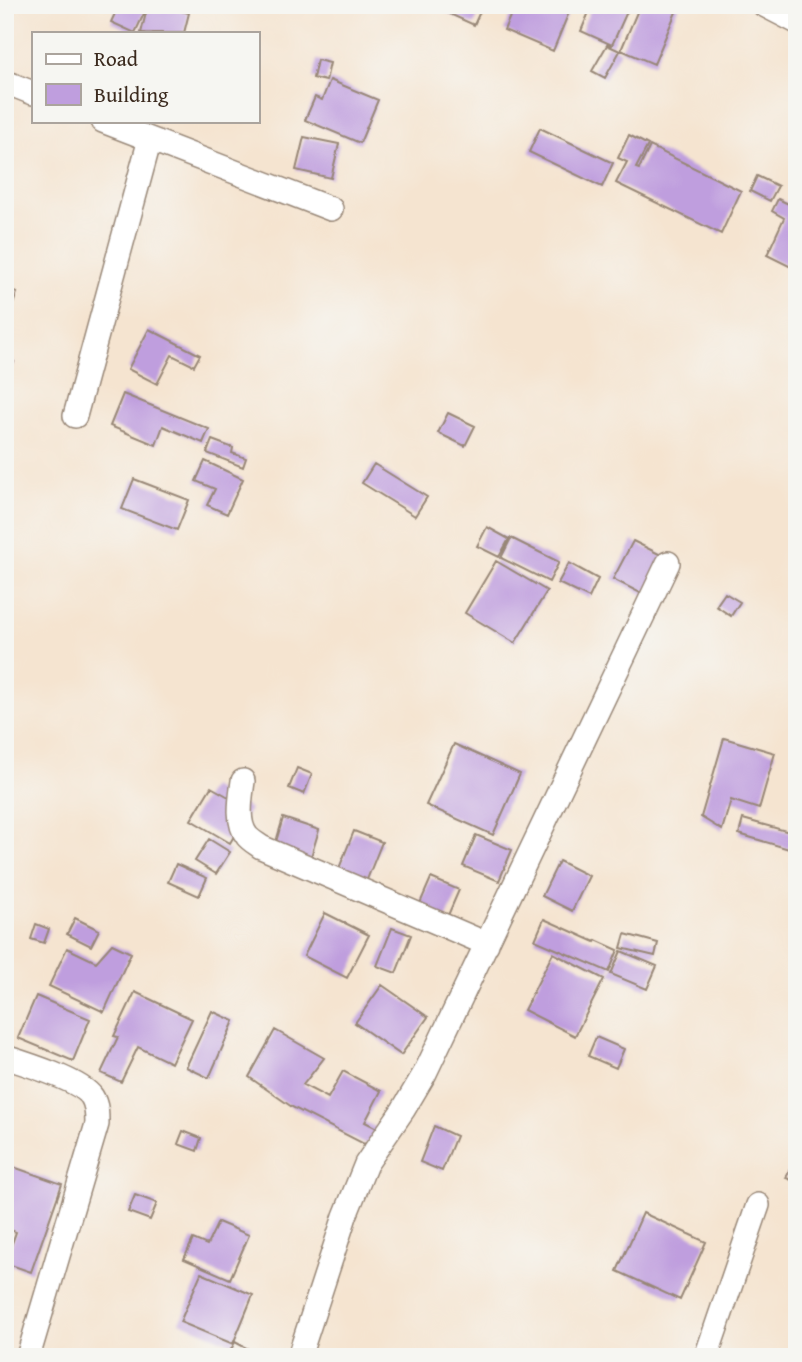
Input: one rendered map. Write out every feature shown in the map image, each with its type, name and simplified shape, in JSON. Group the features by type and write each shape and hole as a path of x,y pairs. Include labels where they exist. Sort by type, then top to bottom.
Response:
{"street":[{"path":"764,5 797,22"},
{"path":"5,82 32,93"},
{"path":"106,122 331,209"},
{"path":"75,416 150,139"},
{"path":"299,1357 345,1216 366,1164 425,1073 668,562"},
{"path":"243,781 240,806 242,825 247,836 261,847 487,944"},
{"path":"5,1057 77,1084 91,1095 97,1110 97,1124 28,1357"},
{"path":"706,1357 758,1205"}],"building":[{"path":"119,5 148,5 135,32 111,22"},
{"path":"148,5 189,13 184,32 141,32"},
{"path":"430,5 483,5 474,25"},
{"path":"515,5 572,5 553,51 504,30"},
{"path":"592,5 630,5 612,45 581,31"},
{"path":"640,5 679,5 654,64 621,50"},
{"path":"607,45 620,51 605,78 592,71"},
{"path":"317,60 330,63 326,81 313,78"},
{"path":"330,80 378,100 360,143 305,120 315,97 322,100"},
{"path":"540,128 613,163 602,187 529,152"},
{"path":"629,135 648,145 636,168 639,169 650,146 741,191 721,234 616,183 627,162 618,158"},
{"path":"304,137 339,144 331,178 296,170"},
{"path":"757,176 778,186 770,201 750,191"},
{"path":"778,199 797,208 797,270 767,255 784,218 772,211"},
{"path":"5,289 17,293 6,324 5,324"},
{"path":"149,329 200,355 194,366 172,355 157,384 128,369"},
{"path":"5,358 14,362 5,382"},
{"path":"123,394 209,429 203,443 163,426 156,445 110,426"},
{"path":"448,413 475,426 465,446 438,433"},
{"path":"212,440 233,448 232,453 246,458 243,467 207,453"},
{"path":"205,461 243,479 227,514 207,505 215,489 196,481"},
{"path":"374,464 427,497 415,516 362,483"},
{"path":"134,479 189,500 177,530 122,509"},
{"path":"487,527 509,539 499,557 477,546"},
{"path":"511,538 559,562 549,582 501,558"},
{"path":"633,541 665,557 646,596 613,579"},
{"path":"496,561 547,591 515,643 465,613"},
{"path":"569,563 598,579 589,598 558,583"},
{"path":"725,593 740,602 731,616 716,606"},
{"path":"724,738 775,753 759,809 731,800 722,830 701,817"},
{"path":"454,744 520,774 493,835 426,805"},
{"path":"297,768 312,774 304,794 289,788"},
{"path":"211,787 250,809 230,843 191,820"},
{"path":"283,818 319,830 309,863 273,852"},
{"path":"743,819 793,833 789,849 739,834"},
{"path":"354,831 382,842 364,887 336,876"},
{"path":"476,835 512,850 499,881 463,866"},
{"path":"209,839 230,852 216,874 195,861"},
{"path":"559,861 589,876 572,911 542,896"},
{"path":"176,864 207,878 199,896 168,882"},
{"path":"431,878 459,890 446,920 418,908"},
{"path":"325,913 369,935 347,978 304,956"},
{"path":"75,918 99,930 91,946 67,934"},
{"path":"544,919 618,950 609,972 535,940"},
{"path":"36,924 49,929 44,943 31,939"},
{"path":"392,928 411,935 396,973 377,966"},
{"path":"625,934 658,943 655,956 621,948"},
{"path":"112,944 131,953 104,1012 49,986 67,948 96,962"},
{"path":"621,951 657,966 647,989 611,974"},
{"path":"553,953 604,979 575,1036 524,1010"},
{"path":"382,985 428,1017 401,1055 355,1023"},
{"path":"135,992 192,1019 171,1063 138,1047 121,1082 101,1073 118,1037 114,1036"},
{"path":"36,996 90,1019 73,1061 18,1038"},
{"path":"212,1011 234,1021 209,1078 186,1067"},
{"path":"275,1030 324,1058 303,1085 328,1098 343,1071 381,1091 365,1122 387,1133 364,1144 292,1107 249,1077"},
{"path":"596,1037 624,1049 616,1068 588,1056"},
{"path":"434,1126 456,1136 442,1171 420,1162"},
{"path":"183,1131 201,1138 197,1151 178,1144"},
{"path":"797,1151 797,1182 786,1178"},
{"path":"5,1164 62,1184 31,1272 5,1263 16,1232 5,1228"},
{"path":"135,1195 157,1203 150,1220 128,1212"},
{"path":"643,1213 706,1242 680,1300 617,1271"},
{"path":"218,1222 249,1235 230,1279 184,1259 193,1239 207,1245"},
{"path":"201,1273 253,1295 233,1344 180,1322"},
{"path":"235,1342 263,1357 227,1357"}]}
